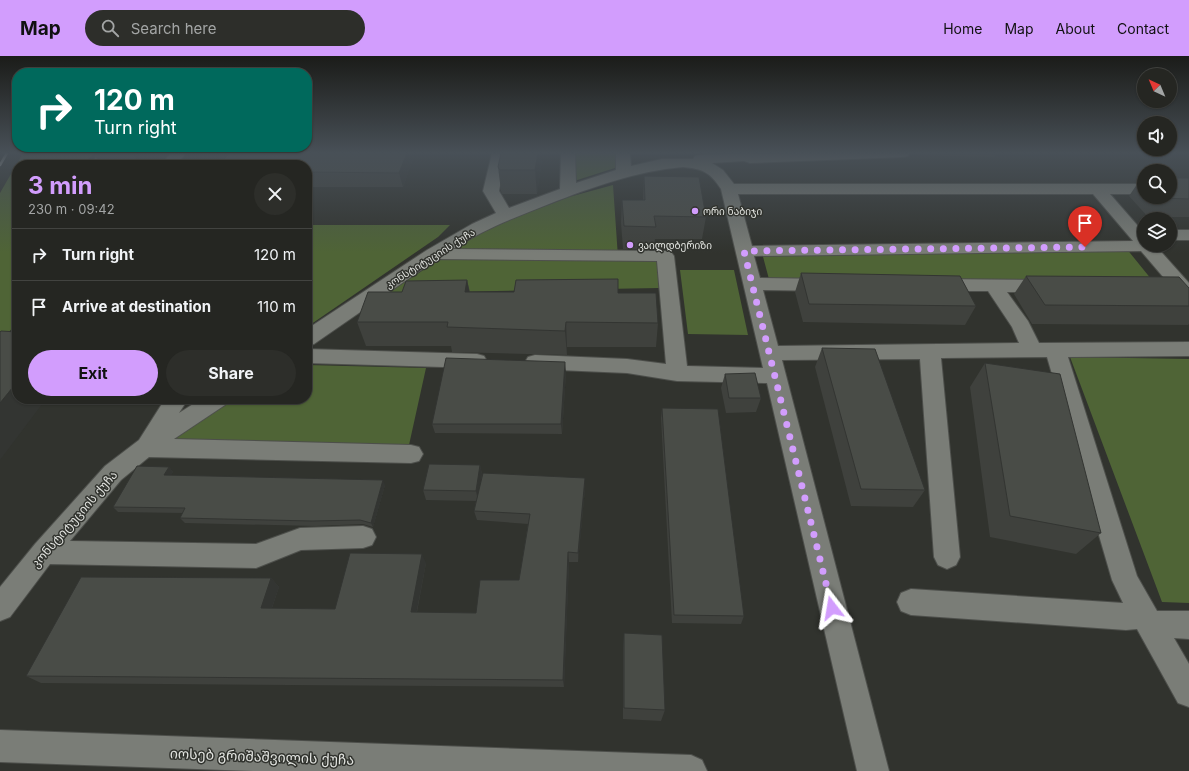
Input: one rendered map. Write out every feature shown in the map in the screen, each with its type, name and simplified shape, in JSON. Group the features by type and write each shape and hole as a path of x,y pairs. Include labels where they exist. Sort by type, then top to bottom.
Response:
{"street":[{"path":"492,186 491,191 506,216"},
{"path":"568,186 568,191"},
{"name":"კონსტიტუციის ქუჩა","path":"312,336 433,254 472,230 582,186"},
{"path":"727,186 873,771"},
{"path":"729,189 1137,189"},
{"path":"1097,189 1137,234"},
{"path":"1177,235 1189,235"},
{"path":"744,251 1137,241"},
{"path":"1152,252 1185,290"},
{"path":"433,254 665,256 661,294 677,373"},
{"path":"752,284 841,285"},
{"path":"918,285 1065,286"},
{"path":"994,286 1020,326 1044,349 1125,580 1189,692"},
{"path":"1158,286 1185,290"},
{"path":"368,298 400,298"},
{"path":"769,353 930,352 1044,349 1189,349"},
{"path":"930,352 947,557"},
{"path":"312,356 587,364 628,366 677,373 775,376"},
{"path":"144,448 174,404"},
{"name":"კონსტიტუციის ქუჩა","path":"0,608 44,552 114,473 144,448 210,404"},
{"path":"144,448 411,454"},
{"path":"44,552 256,556 300,539 363,537"},
{"path":"911,602 1126,617 1189,625"},
{"name":"იოსებ გრიშაშვილის ქუჩა","path":"0,746 691,771"}],"green space":[{"path":"4,186 12,186 12,329 0,342 0,193"},
{"path":"613,186 618,257 657,259 659,288 388,293 488,228 569,197"},
{"path":"312,225 450,225 438,237 312,324"},
{"path":"1126,248 1156,285 770,283 762,253"},
{"path":"680,270 734,270 748,335 688,334"},
{"path":"1070,357 1189,359 1189,603 1162,602"},
{"path":"312,365 426,368 409,445 174,439 222,404 312,404"}],"building":[{"path":"644,186 701,186 706,217 654,216 656,227 624,226 622,200 645,200"},
{"path":"1177,186 1189,186 1189,199 1177,199"},
{"path":"801,273 960,276 976,306 809,304"},
{"path":"1026,276 1179,277 1189,288 1189,306 1045,305"},
{"path":"618,279 618,293 656,293 658,323 566,322 565,331 447,327 448,322 357,322 368,292 402,292 406,281 467,280 465,292 514,292 516,280"},
{"path":"0,332 12,332 12,388 0,403"},
{"path":"822,348 875,349 925,490 861,489"},
{"path":"446,358 565,362 561,424 432,424"},
{"path":"985,363 1060,374 1101,533 1010,516"},
{"path":"755,373 761,398 729,398 725,374"},
{"path":"662,408 718,409 744,616 674,615"},
{"path":"429,464 480,465 476,491 423,490"},
{"path":"137,466 169,467 164,475 383,480 371,523 360,520 312,521 180,518 185,508 113,507"},
{"path":"483,473 585,478 578,553 568,552 563,680 26,676 81,577 271,578 261,608 335,609 350,553 422,554 411,612 476,613 480,580 519,580 530,514 474,511"},
{"path":"624,633 662,635 665,710 624,708"}],"place":[{"name":"ორი ნაბიჯი","path":"695,211"},
{"name":"ვაილდბერიზი","path":"630,245"}],"route":[{"path":"832,608 744,251 1085,247"}]}
